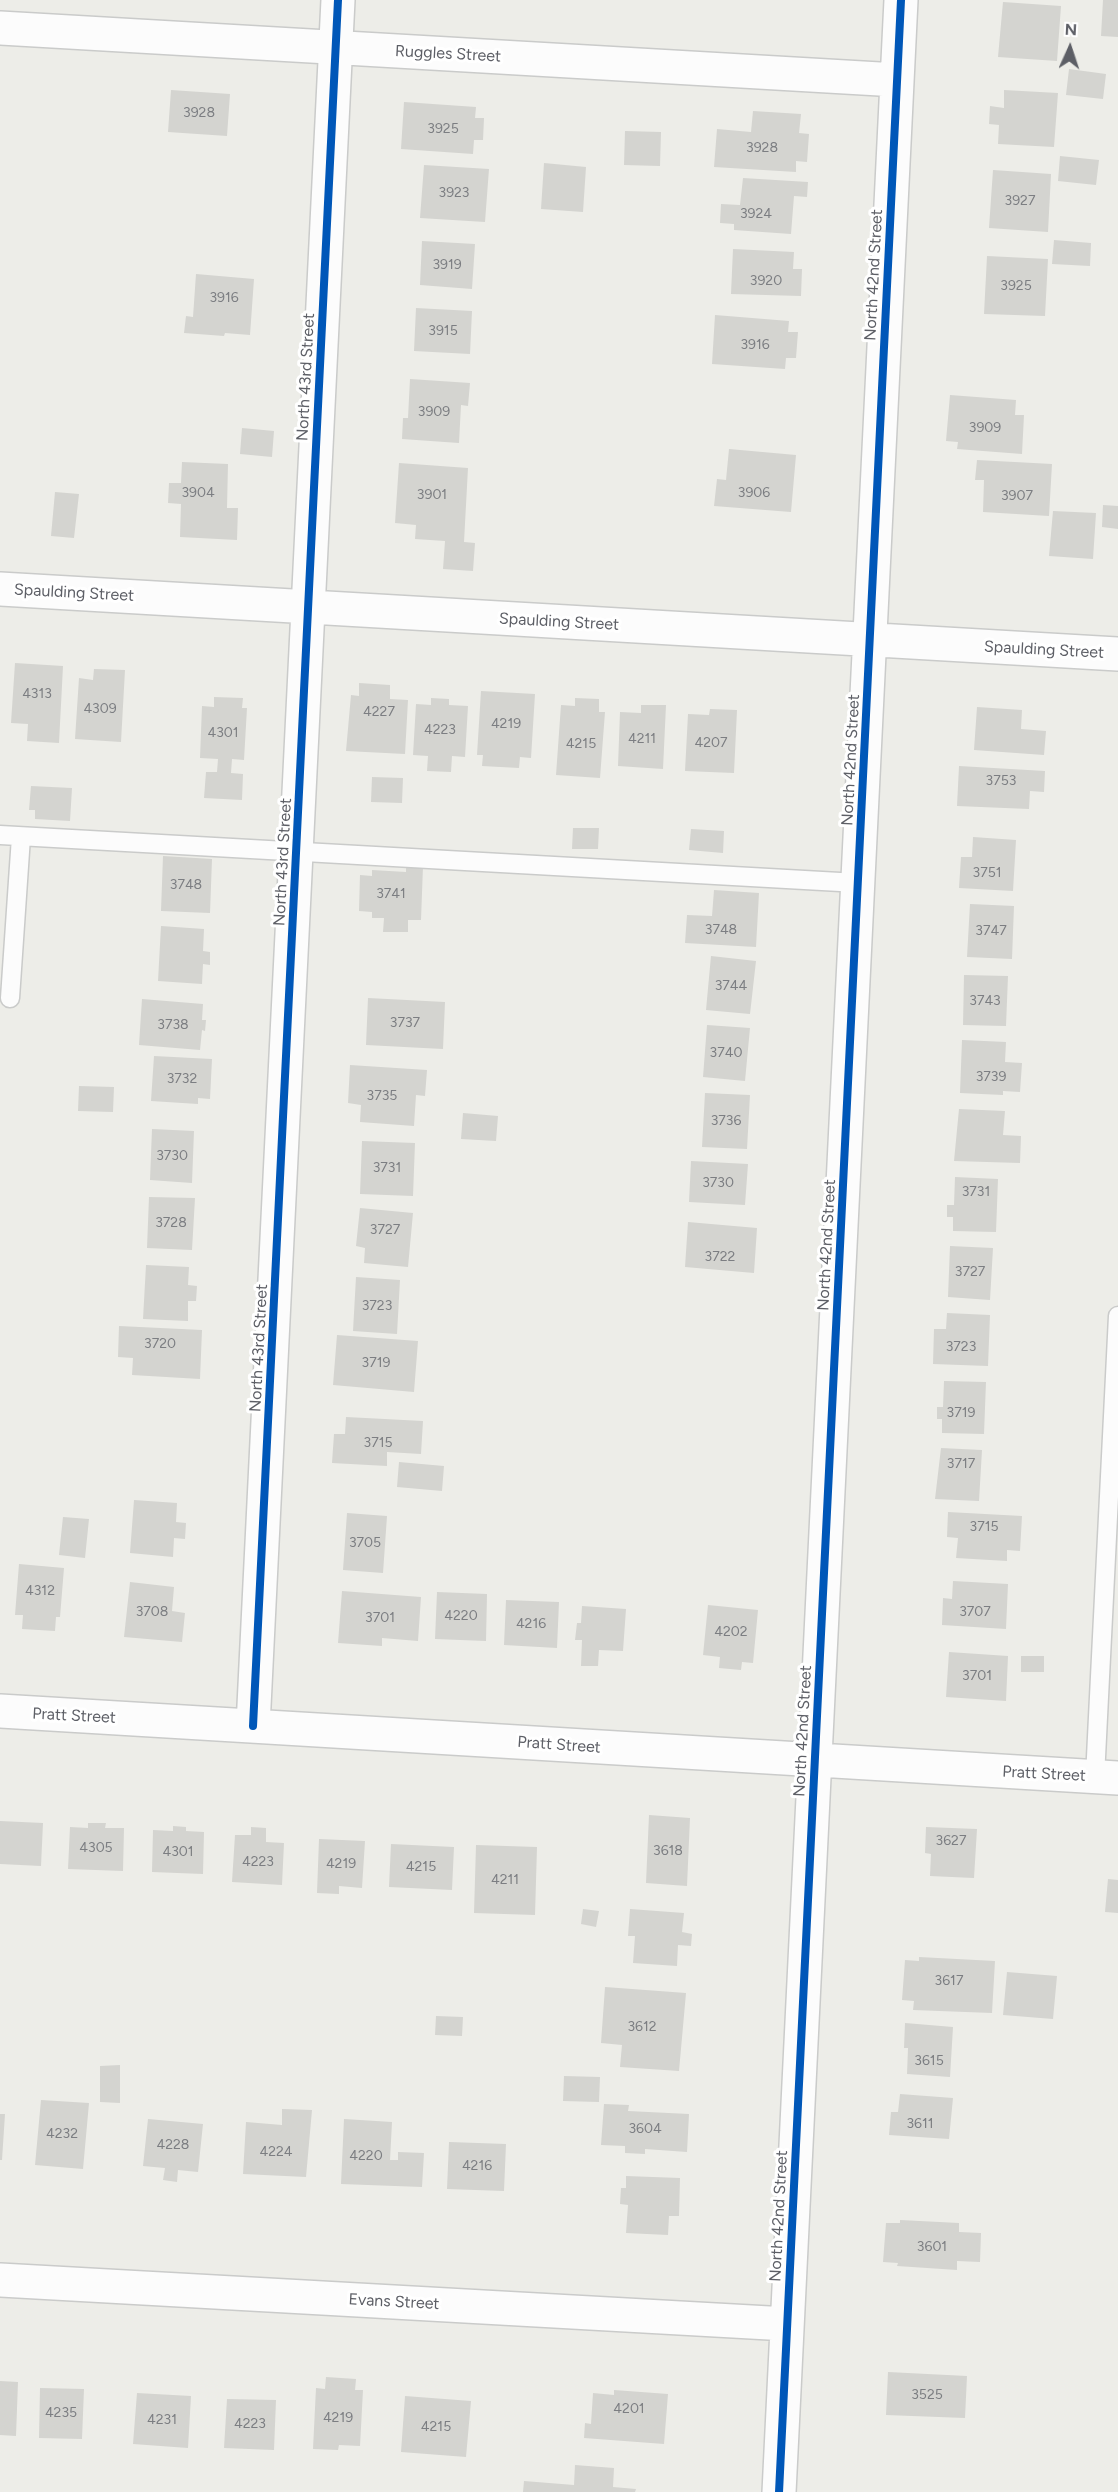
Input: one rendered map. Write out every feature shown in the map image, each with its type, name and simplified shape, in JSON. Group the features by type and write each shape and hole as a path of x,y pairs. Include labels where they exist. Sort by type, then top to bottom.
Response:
{"street":[{"name":"North 43rd Street","path":"253,1726 338,0"},
{"name":"North 42nd Street","path":"779,2492 901,0"},
{"name":"Ruggles Street","path":"0,28 897,80"},
{"name":"Spaulding Street","path":"0,589 1118,654"},
{"name":"Pratt Street","path":"0,1712 1106,1777"},
{"name":"Evans Street","path":"0,2280 787,2324"}],"lane":[{"path":"0,835 858,884"},
{"path":"10,998 21,837"},
{"path":"1106,1777 1118,1316"}],"building":[{"path":"1103,0 1118,0 1118,37 1101,36"},
{"path":"1003,2 1061,6 1057,61 998,57"},
{"path":"1069,69 1106,74 1103,99 1066,95"},
{"path":"171,90 230,94 227,136 168,132"},
{"path":"1004,90 1058,93 1054,147 998,144 999,125 989,124 990,106 1004,108"},
{"path":"404,102 476,107 475,118 484,118 483,140 474,140 473,154 401,149"},
{"path":"753,111 801,114 799,133 809,134 807,162 796,161 796,172 714,167 717,129 751,132"},
{"path":"625,131 661,132 660,166 624,165"},
{"path":"1060,156 1099,160 1096,185 1058,181"},
{"path":"544,163 586,167 583,212 541,209"},
{"path":"424,165 489,169 485,222 420,218"},
{"path":"993,170 1051,174 1048,232 989,228"},
{"path":"743,178 808,182 807,197 794,196 791,234 734,230 734,224 720,223 721,204 740,205"},
{"path":"1054,240 1091,243 1090,266 1052,264"},
{"path":"422,241 475,244 472,289 420,285"},
{"path":"733,249 794,252 793,269 802,269 801,296 731,294"},
{"path":"987,256 1048,259 1045,316 984,314"},
{"path":"196,274 254,279 250,335 184,333 186,316 193,317"},
{"path":"416,308 472,311 470,354 414,351"},
{"path":"715,315 789,321 788,332 798,332 796,358 786,358 785,369 712,364"},
{"path":"410,379 470,383 468,406 461,405 459,443 402,439 403,418 408,418"},
{"path":"950,395 1016,400 1015,415 1024,415 1022,454 957,449 958,442 946,441"},
{"path":"242,428 274,431 272,457 240,454"},
{"path":"729,449 796,455 791,512 714,506 717,479 726,480"},
{"path":"977,460 1052,464 1049,516 983,512 984,480 975,480"},
{"path":"182,462 228,464 227,508 238,508 237,540 180,537 181,504 168,503 169,483 181,483"},
{"path":"399,463 468,468 464,542 475,543 473,571 443,569 445,541 415,539 416,525 395,523"},
{"path":"55,492 79,494 74,538 51,536"},
{"path":"1103,505 1118,506 1118,529 1102,527"},
{"path":"1053,511 1096,513 1093,559 1049,556"},
{"path":"15,663 63,666 59,743 27,741 28,724 11,723"},
{"path":"94,669 125,670 121,742 75,739 79,678 93,680"},
{"path":"359,683 390,685 390,699 408,700 405,754 346,751 351,695 359,696"},
{"path":"481,691 535,694 531,758 520,757 519,768 482,766 483,755 477,755"},
{"path":"214,697 243,698 242,708 247,708 244,760 232,759 231,773 243,774 242,800 204,798 206,772 217,772 218,759 200,758 202,706 214,707"},
{"path":"431,698 449,699 449,705 468,706 465,757 452,756 451,772 427,771 428,756 413,755 416,704 431,705"},
{"path":"575,698 599,699 599,712 605,712 600,778 556,775 561,705 575,706"},
{"path":"641,705 666,705 663,769 618,766 620,712 641,713"},
{"path":"977,707 1022,710 1021,729 1046,731 1044,755 974,750"},
{"path":"710,709 737,710 734,773 685,771 688,714 709,715"},
{"path":"959,766 1045,771 1044,792 1030,791 1029,809 957,806"},
{"path":"372,777 403,778 402,803 371,802"},
{"path":"31,786 72,788 70,821 35,819 35,810 29,810"},
{"path":"573,828 599,828 598,849 572,849"},
{"path":"691,829 724,831 723,853 689,850"},
{"path":"973,837 1016,840 1013,891 959,888 961,857 972,857"},
{"path":"163,856 212,859 210,913 161,911"},
{"path":"406,865 423,866 421,920 408,920 408,932 383,932 384,918 372,918 372,912 359,911 360,875 372,876 372,870 406,872"},
{"path":"714,890 759,893 756,947 685,943 687,915 712,916"},
{"path":"970,904 1014,906 1012,959 967,957"},
{"path":"161,926 204,929 203,951 210,952 210,965 203,964 202,984 158,981"},
{"path":"711,956 756,961 750,1014 706,1010"},
{"path":"964,975 1008,976 1006,1026 963,1025"},
{"path":"368,998 445,1002 443,1049 366,1045"},
{"path":"142,999 203,1004 202,1020 206,1020 205,1031 202,1030 200,1050 139,1045"},
{"path":"707,1025 750,1028 745,1081 703,1077"},
{"path":"962,1040 1006,1042 1005,1062 1022,1063 1020,1092 1003,1091 1003,1095 960,1093"},
{"path":"154,1056 212,1059 210,1099 198,1098 198,1104 151,1101"},
{"path":"350,1065 427,1070 425,1096 416,1095 414,1126 360,1122 361,1105 348,1103"},
{"path":"79,1086 114,1087 113,1112 78,1111"},
{"path":"705,1093 750,1095 747,1149 702,1147"},
{"path":"959,1109 1005,1111 1003,1135 1021,1136 1020,1163 954,1161"},
{"path":"463,1113 498,1116 496,1141 461,1139"},
{"path":"152,1129 194,1131 192,1183 150,1180"},
{"path":"362,1141 415,1143 413,1196 360,1194"},
{"path":"691,1161 748,1164 745,1205 689,1202"},
{"path":"955,1177 998,1179 996,1232 953,1231 953,1217 947,1217 947,1205 954,1205"},
{"path":"149,1197 195,1198 192,1250 147,1248"},
{"path":"360,1208 413,1213 408,1267 364,1263 365,1248 356,1246"},
{"path":"688,1222 757,1228 754,1273 685,1267"},
{"path":"950,1246 993,1248 990,1300 948,1297"},
{"path":"146,1265 189,1267 188,1285 197,1286 196,1301 188,1301 188,1321 143,1319"},
{"path":"356,1277 400,1280 397,1334 353,1331"},
{"path":"947,1313 990,1315 988,1366 933,1364 934,1329 946,1329"},
{"path":"119,1326 202,1330 200,1379 132,1375 133,1358 118,1357"},
{"path":"337,1335 418,1341 414,1392 333,1385"},
{"path":"944,1381 986,1382 984,1434 942,1433 942,1419 937,1419 937,1407 943,1407"},
{"path":"346,1417 423,1421 421,1454 387,1452 387,1466 332,1463 334,1434 345,1434"},
{"path":"941,1448 982,1450 979,1501 935,1499"},
{"path":"399,1462 444,1466 442,1491 397,1487"},
{"path":"134,1500 177,1503 176,1522 186,1523 185,1539 174,1538 173,1557 130,1553"},
{"path":"948,1512 1022,1516 1020,1551 1007,1550 1007,1561 956,1558 958,1538 947,1537"},
{"path":"347,1513 387,1516 383,1573 343,1570"},
{"path":"63,1517 89,1519 85,1558 59,1555"},
{"path":"19,1564 64,1568 60,1617 56,1617 55,1631 22,1629 23,1615 15,1615"},
{"path":"953,1581 1008,1584 1006,1629 942,1625 943,1598 952,1599"},
{"path":"130,1582 174,1587 172,1611 185,1613 182,1642 124,1637"},
{"path":"342,1591 421,1597 418,1641 382,1638 382,1646 338,1643"},
{"path":"437,1592 487,1594 486,1641 435,1639"},
{"path":"506,1600 559,1602 557,1648 504,1645"},
{"path":"708,1605 758,1610 753,1663 742,1662 741,1670 719,1668 720,1657 703,1655"},
{"path":"582,1606 626,1609 623,1651 599,1650 598,1666 581,1666 582,1640 575,1640 577,1623 581,1623"},
{"path":"949,1652 1008,1656 1006,1701 946,1697"},
{"path":"1021,1656 1044,1656 1044,1672 1021,1672"},
{"path":"649,1815 690,1818 687,1886 646,1883"},
{"path":"0,1821 43,1823 41,1866 0,1864"},
{"path":"88,1823 106,1823 105,1828 124,1828 123,1871 68,1869 70,1827 88,1828"},
{"path":"173,1826 186,1827 186,1831 204,1832 203,1874 152,1872 153,1830 173,1831"},
{"path":"251,1827 266,1828 266,1842 284,1843 282,1885 232,1882 235,1835 251,1835"},
{"path":"926,1827 977,1829 974,1878 930,1876 931,1854 925,1853"},
{"path":"319,1839 365,1841 362,1888 339,1886 339,1894 317,1893"},
{"path":"391,1844 454,1847 452,1890 389,1887"},
{"path":"476,1845 537,1847 535,1915 474,1913"},
{"path":"1108,1879 1118,1880 1118,1913 1105,1912"},
{"path":"583,1909 599,1911 596,1927 581,1924"},
{"path":"630,1909 684,1913 682,1932 692,1934 691,1946 678,1945 677,1966 633,1963 635,1936 628,1936"},
{"path":"919,1957 995,1961 992,2013 913,2010 914,2001 902,2000 905,1960 919,1961"},
{"path":"1007,1972 1057,1976 1053,2019 1003,2015"},
{"path":"605,1987 686,1993 679,2071 620,2067 622,2045 601,2043"},
{"path":"436,2016 463,2017 462,2036 435,2035"},
{"path":"905,2023 953,2027 950,2077 907,2074 908,2048 904,2048"},
{"path":"120,2065 120,2103 100,2102 100,2066"},
{"path":"564,2076 600,2077 599,2102 563,2101"},
{"path":"900,2094 953,2098 949,2139 889,2135 891,2112 898,2112"},
{"path":"41,2100 89,2103 83,2169 35,2165"},
{"path":"604,2104 629,2105 628,2111 689,2114 687,2152 645,2149 645,2154 625,2153 625,2146 601,2145"},
{"path":"282,2109 312,2110 306,2177 243,2174 246,2122 282,2125"},
{"path":"0,2114 5,2114 2,2160 0,2160"},
{"path":"148,2119 203,2124 198,2172 178,2170 177,2182 163,2180 165,2168 143,2166"},
{"path":"344,2119 392,2122 390,2160 398,2160 398,2152 424,2153 422,2187 341,2184"},
{"path":"449,2142 506,2144 504,2191 447,2189"},
{"path":"626,2176 680,2178 679,2216 669,2216 668,2235 626,2233 628,2205 620,2204 621,2188 626,2188"},
{"path":"900,2220 959,2223 959,2232 981,2233 980,2262 957,2261 957,2270 897,2266 898,2263 883,2262 886,2223 900,2223"},
{"path":"888,2372 967,2376 965,2418 886,2415"},
{"path":"326,2377 356,2379 355,2390 363,2390 360,2446 339,2445 338,2450 313,2449 316,2388 325,2389"},
{"path":"0,2381 18,2382 16,2436 0,2435"},
{"path":"40,2388 84,2389 82,2439 39,2438"},
{"path":"614,2390 668,2394 664,2444 584,2438 585,2423 591,2424 593,2393 614,2395"},
{"path":"137,2393 191,2396 188,2448 133,2444"},
{"path":"405,2396 471,2401 466,2457 401,2452"},
{"path":"227,2399 276,2400 274,2450 224,2448"},
{"path":"575,2465 614,2468 613,2487 636,2489 635,2492 523,2492 524,2481 574,2485"}],"cycle path":[{"path":"253,1726 338,0"},
{"path":"779,2492 901,0"}]}
